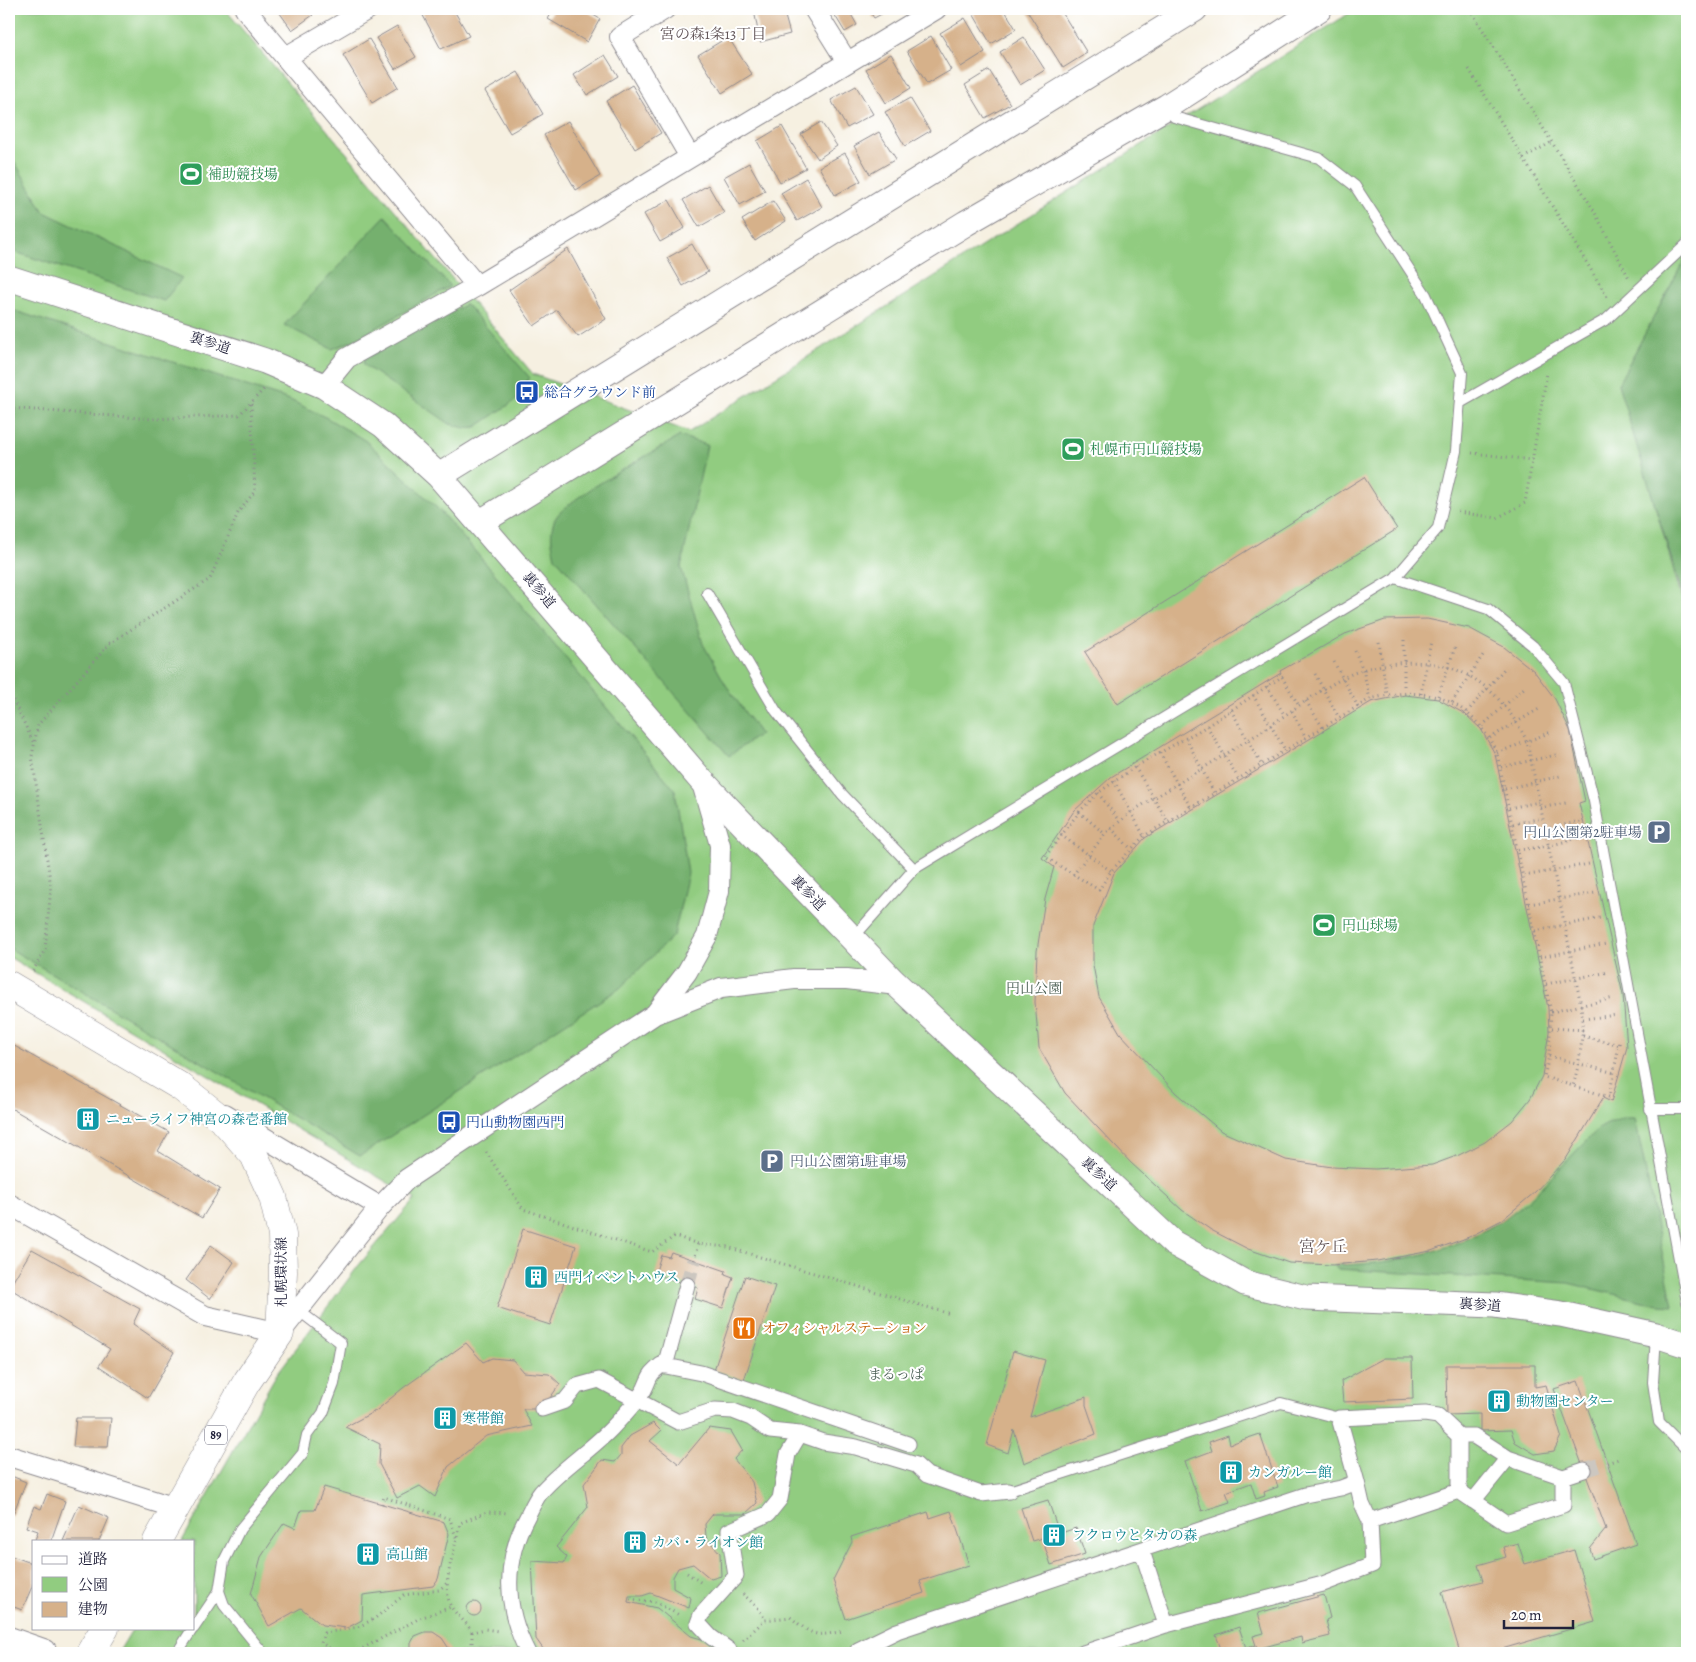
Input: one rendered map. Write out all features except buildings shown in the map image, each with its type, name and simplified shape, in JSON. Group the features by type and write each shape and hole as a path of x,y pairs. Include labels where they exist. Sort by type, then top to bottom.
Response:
{"main road":[{"name":"札幌環状線","path":"15,989 181,1087 225,1122 254,1155 273,1197 282,1234 283,1272 280,1332"},
{"name":"89","path":"158,1540 246,1383 280,1332"},
{"path":"90,1653 104,1630"}],"street":[{"path":"245,9 476,286"},
{"path":"286,57 368,9"},
{"path":"665,9 620,37 690,157"},
{"path":"814,9 847,62"},
{"path":"324,386 347,358 476,286 936,9"},
{"path":"439,476 1195,9"},
{"path":"481,522 966,223 1166,107 1319,9"},
{"name":"裏参道","path":"9,278 283,369 324,386 383,425 439,476 481,522 700,780 852,939 897,985 1173,1243 1246,1283 1306,1298 1495,1305 1560,1314 1656,1335 1687,1345"},
{"path":"655,1014 687,972 707,936 719,892 720,845 700,780"},
{"path":"9,1204 205,1316 280,1332 380,1207 407,1179 655,1014 721,988 794,979 847,979 897,985"},
{"path":"181,1087 380,1207"},
{"path":"665,1366 687,1285"},
{"path":"528,1653 518,1633 509,1594 510,1568 518,1536 540,1493 565,1468 600,1440 636,1400 644,1389 649,1375 660,1365 701,1373 908,1444"},
{"path":"542,1408 565,1401 577,1386 599,1380 678,1422 715,1410 733,1411 751,1418 770,1431 800,1434 823,1442 856,1447 916,1465 927,1475 980,1494 1009,1490"},
{"path":"1082,1653 1166,1625 1323,1584 1372,1566 1370,1521 1362,1504 1339,1418 1425,1414 1438,1416 1459,1436 1474,1436 1508,1458 1563,1477 1584,1470"},
{"path":"729,1652 698,1623 700,1615 736,1576 729,1532 768,1514 780,1499 788,1454 800,1434"},
{"path":"1459,1436 1459,1491"},
{"path":"9,1456 176,1508"},
{"path":"1473,1501 1508,1458"},
{"path":"1459,1491 1506,1523 1564,1505 1563,1477"},
{"path":"856,1652 897,1631 1142,1551 1305,1495 1341,1488 1357,1482"},
{"path":"1370,1521 1459,1491"},
{"path":"1142,1551 1166,1625"},
{"path":"9,1637 48,1652"}],"lane":[{"path":"852,939 914,869 1395,578 1438,528 1456,451 1462,373 1426,295 1355,186 1320,158 1174,117 1166,107"},
{"path":"1460,403 1607,319 1687,244"},
{"path":"1395,578 1488,610 1533,646 1564,683 1594,801 1687,1302"},
{"path":"706,593 776,711 842,794 914,869"},
{"path":"1650,1110 1687,1109"},
{"path":"195,1627 219,1591 224,1561 240,1529 303,1453 307,1434 323,1413 334,1384 341,1343 298,1310"},
{"path":"1656,1335 1653,1382 1659,1422 1687,1450"},
{"path":"1009,1490 1281,1403 1339,1418"},
{"path":"219,1591 224,1605 263,1653"},
{"path":"177,1653 193,1630"}],"path":[{"path":"1470,9 1593,209 1636,292"},
{"path":"1468,69 1616,311"},
{"path":"1524,158 1552,142"},
{"path":"1442,510 1497,518 1525,503 1551,351"},
{"path":"9,408 153,419 239,415 283,369"},
{"path":"15,989 45,950 51,887 32,756 38,724 110,643 210,579 238,513 255,491 251,403"},
{"path":"1456,451 1532,460"},
{"path":"1404,640 1404,693"},
{"path":"1421,694 1431,640"},
{"path":"1378,642 1384,664 1387,695"},
{"path":"1438,696 1456,645"},
{"path":"1355,651 1363,670 1370,700"},
{"path":"1452,702 1484,655"},
{"path":"1334,662 1358,707"},
{"path":"1073,875 1105,834 1131,812 1248,740 1343,678 1384,664 1427,662 1449,666 1470,675 1488,688 1516,721 1527,741 1581,1004 1584,1030 1580,1064 1573,1086"},
{"path":"1467,712 1504,669"},
{"path":"1314,674 1339,718"},
{"path":"1299,706 1282,676 1207,726 1136,767 1098,793 1079,812 1046,857 1100,890 1111,871 1144,836 1370,700 1404,693 1438,696 1452,702 1467,712 1482,726 1497,753 1501,767 1551,1012 1550,1056 1544,1077 1609,1097"},
{"path":"1267,686 1285,716"},
{"path":"1482,726 1524,688"},
{"path":"9,691 34,744"},
{"path":"1254,695 1285,750"},
{"path":"1306,701 1323,728"},
{"path":"1490,738 1539,709"},
{"path":"1231,710 1261,764"},
{"path":"1292,711 1306,738"},
{"path":"1207,726 1222,756 1238,778"},
{"path":"1497,753 1551,732"},
{"path":"1186,738 1214,793"},
{"path":"1160,753 1191,808"},
{"path":"1501,767 1556,755"},
{"path":"1136,767 1168,822"},
{"path":"1505,789 1560,776"},
{"path":"1114,781 1144,836"},
{"path":"1098,793 1119,821"},
{"path":"1509,808 1539,802"},
{"path":"1540,808 1566,803"},
{"path":"1079,812 1105,834"},
{"path":"1513,824 1542,818"},
{"path":"1545,829 1580,821"},
{"path":"1111,828 1131,849"},
{"path":"1061,835 1111,871"},
{"path":"1518,850 1549,846 1584,836"},
{"path":"1524,876 1590,864"},
{"path":"1529,904 1596,892"},
{"path":"1535,931 1601,917"},
{"path":"1540,957 1607,944"},
{"path":"1546,984 1613,972"},
{"path":"1551,1012 1581,1004 1617,998"},
{"path":"1582,1019 1619,1015"},
{"path":"1552,1028 1584,1030"},
{"path":"1583,1036 1620,1045"},
{"path":"1550,1056 1615,1073"},
{"path":"474,1135 523,1209 652,1252 675,1236 698,1244 727,1247 950,1314"},
{"path":"694,1260 698,1244"},
{"path":"1607,1463 1621,1458"},
{"path":"382,1504 384,1497 450,1519 458,1540"},
{"path":"472,1653 472,1632 467,1623 451,1607 446,1582 458,1540 460,1523 487,1512 506,1512 526,1519"},
{"path":"736,1576 740,1592 759,1609 765,1620"},
{"path":"338,1653 321,1643 324,1633 358,1627 374,1619 404,1595 438,1590 446,1582"},
{"path":"630,1599 655,1602 698,1623"},
{"path":"354,1653 420,1618 451,1607"},
{"path":"729,1652 765,1620 790,1617 805,1630 822,1636 842,1631"},
{"path":"472,1632 485,1629 518,1633"}],"green space":[{"name":"円山公園","path":"9,9 225,9 533,374 689,432 1356,9 1687,9 1687,377 1651,491 1687,617 1687,1653 118,1653 132,1630 195,1630 195,1540 183,1540 276,1375 359,1265 415,1199 9,957"},
{"path":"9,152 44,212 182,278 164,301 9,250"},
{"path":"385,216 450,286 357,339 332,349 284,325"},
{"path":"1687,255 1687,610 1618,384"},
{"path":"466,304 530,378 521,387 519,398 476,427 465,428 450,424 364,365 364,359"},
{"path":"9,309 290,400 327,418 366,441 438,509 501,581 675,790 688,873 674,935 620,988 360,1156 9,948"},
{"path":"680,436 707,445 681,567 703,644 726,685 760,734 729,756 555,557 552,543 553,524 562,510 612,476"},
{"path":"1623,1118 1635,1118 1673,1306 1659,1305 1568,1283 1337,1269 1335,1265 1390,1261 1417,1256 1469,1238 1516,1210 1537,1192 1599,1129"}],"tunnel":[{"path":"687,1285 694,1260"},
{"path":"1584,1470 1607,1463"}],"place":[{"name":"補助競技場","path":"191,174"},
{"name":"総合グラウンド前","path":"527,392"},
{"name":"札幌市円山競技場","path":"1073,449"},
{"name":"円山公園第2駐車場","path":"1659,832"},
{"name":"円山球場","path":"1324,925"},
{"name":"ニューライフ神宮の森壱番館","path":"88,1119"},
{"name":"円山動物園西門","path":"449,1122"},
{"name":"円山公園第1駐車場","path":"772,1161"},
{"name":"西門イベントハウス","path":"536,1277"},
{"name":"オフィシャルステーション","path":"744,1328"},
{"name":"動物園センター","path":"1499,1401"},
{"name":"寒帯館","path":"445,1418"},
{"name":"カンガルー館","path":"1231,1472"},
{"name":"フクロウとタカの森","path":"1054,1535"},
{"name":"カバ・ライオン館","path":"635,1542"},
{"name":"高山館","path":"368,1554"}],"district":[{"name":"宮の森1条13丁目","path":"713,34"},
{"name":"宮ケ丘","path":"1323,1247"}],"park label":[{"name":"まるっぱ","path":"896,1374"}]}
